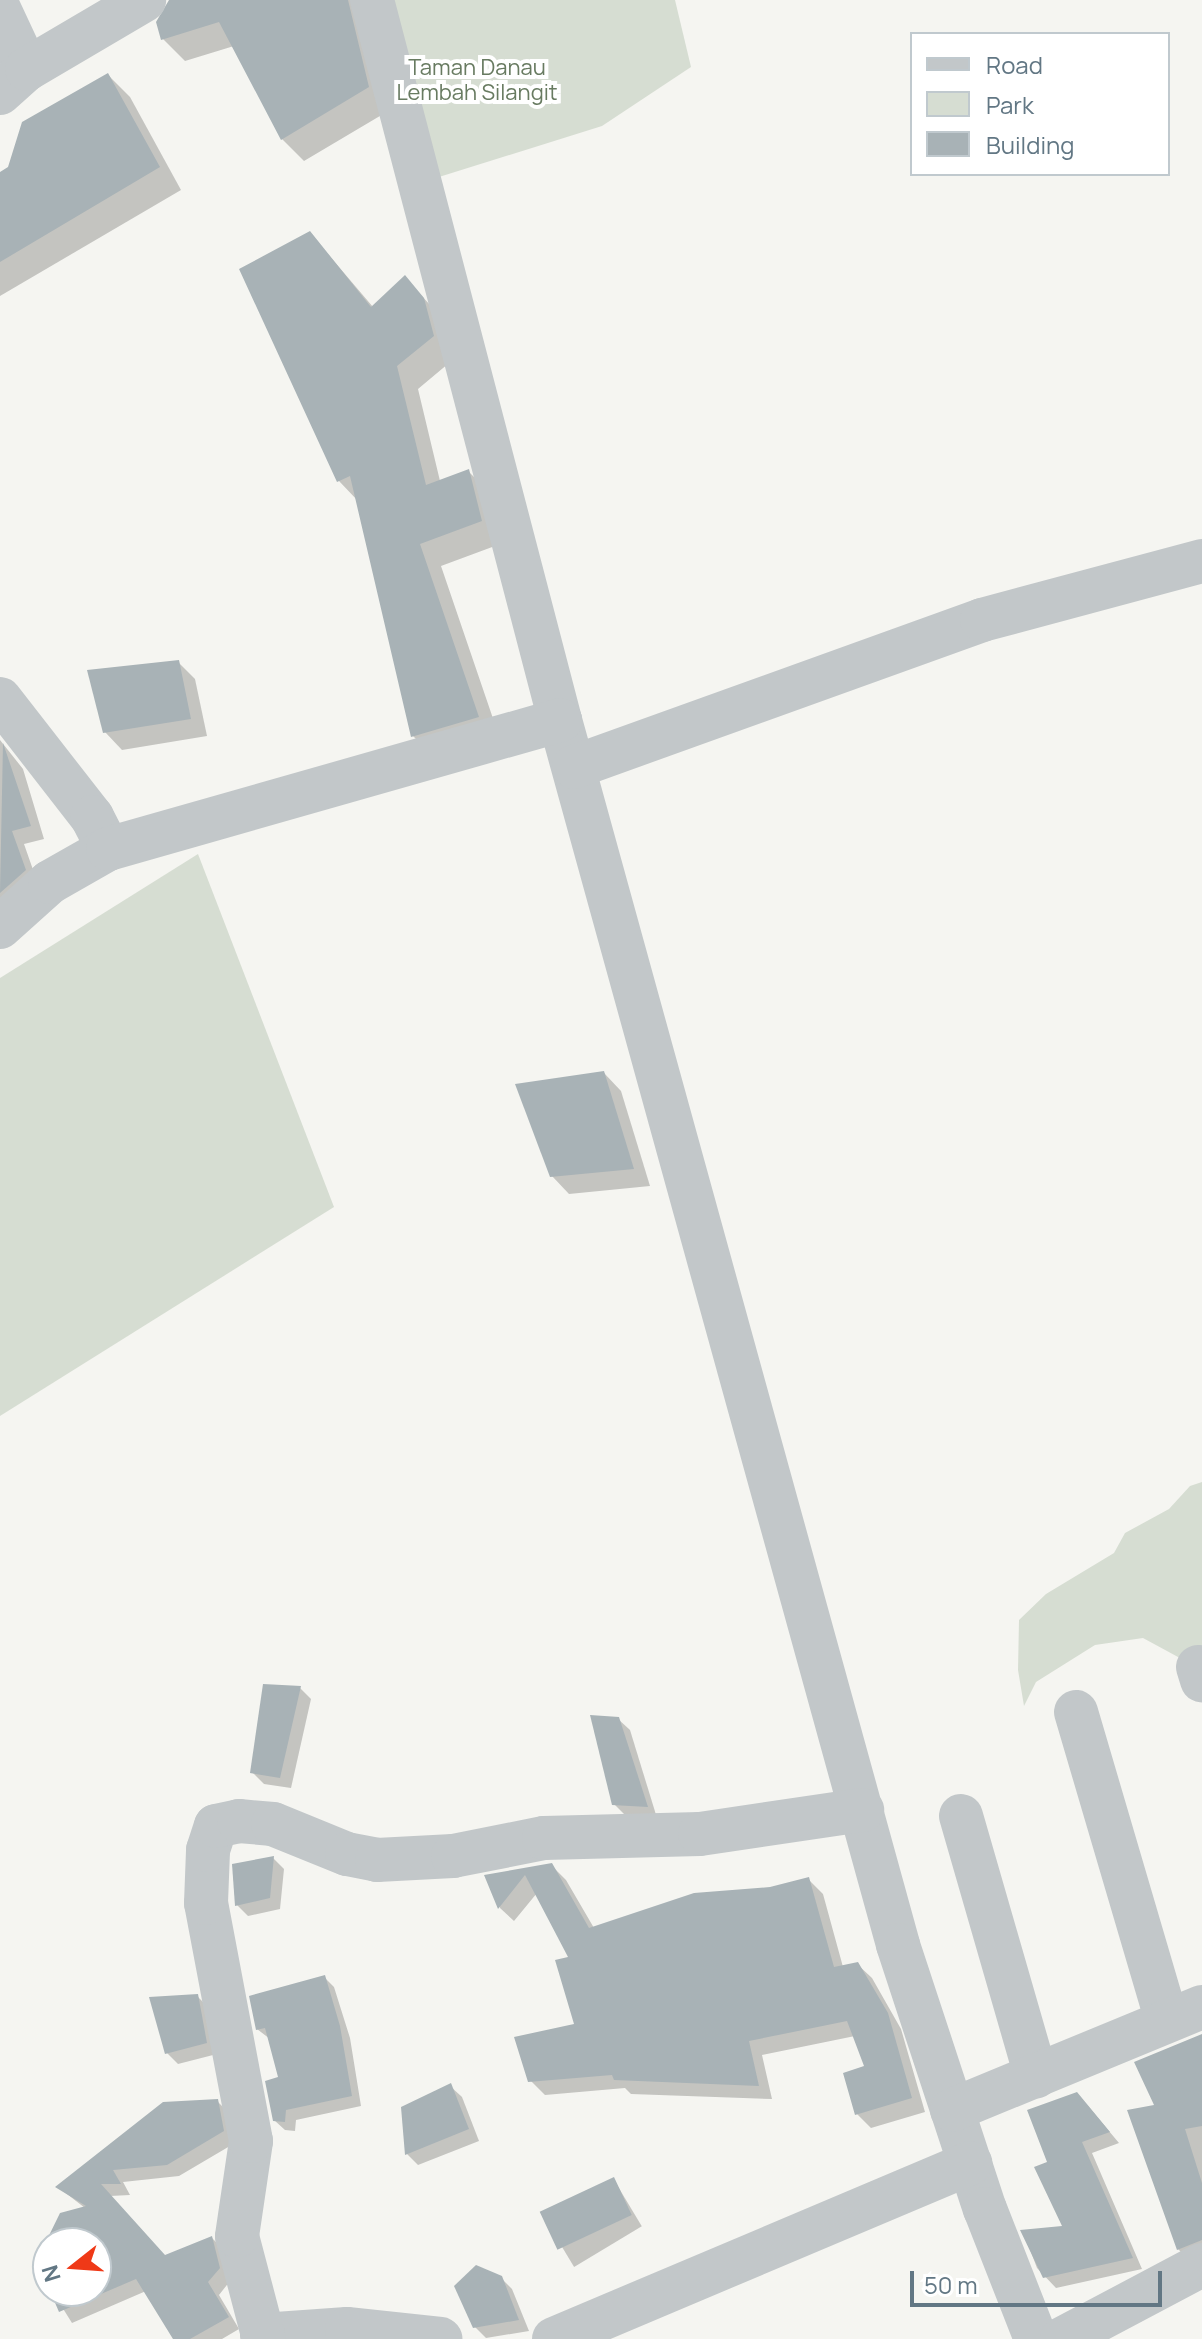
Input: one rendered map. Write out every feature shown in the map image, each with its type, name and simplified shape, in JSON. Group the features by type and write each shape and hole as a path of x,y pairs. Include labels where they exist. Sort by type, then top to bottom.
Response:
{"street":[{"path":"0,11 14,81 144,0"},
{"path":"372,0 560,720 898,1945 970,2163 1036,2339"},
{"path":"574,767 982,620 1202,561"},
{"path":"0,699 92,817 108,849"},
{"path":"0,927 50,882 108,849 169,827 560,720"},
{"path":"952,2110 1184,2014 1076,1712"},
{"path":"440,2339 347,2329 263,2337 237,2236 251,2141 206,1903 208,1850 216,1826 239,1821 273,1824 347,1854 377,1860 453,1856 544,1838 700,1834 862,1810"},
{"path":"961,1816 1036,2076"},
{"path":"554,2339 970,2163"},
{"path":"1062,2339 1202,2265"}],"green space":[{"name":"Taman Danau Lembah Silangit","path":"371,0 675,0 691,67 602,126 423,182"},
{"path":"198,854 334,1207 0,1416 0,978"},
{"path":"1202,1482 1202,1670 1143,1638 1095,1645 1036,1682 1024,1706 1018,1670 1019,1620 1046,1594 1114,1553 1125,1533 1169,1509 1190,1486"}],"building":[{"path":"169,0 348,0 369,87 281,140 219,22 161,40 156,22"},
{"path":"108,73 160,167 0,262 0,172 8,167 22,122"},
{"path":"310,231 371,307 405,275 424,298 434,336 397,366 426,485 469,469 482,521 420,544 479,717 411,737 350,476 337,482 239,269"},
{"path":"179,660 191,719 103,733 87,670"},
{"path":"3,743 31,826 12,831 26,870 0,893"},
{"path":"604,1071 634,1169 550,1177 515,1084"},
{"path":"263,1684 301,1686 280,1778 250,1773"},
{"path":"590,1715 619,1717 648,1807 612,1805"},
{"path":"274,1856 270,1898 235,1906 232,1864"},
{"path":"552,1863 589,1928 694,1893 770,1887 809,1877 834,1967 858,1962 888,2013 912,2098 855,2115 843,2073 864,2066 847,2021 749,2041 759,2086 614,2080 612,2075 528,2082 514,2037 574,2024 555,1960 568,1957 525,1875 498,1909 484,1875"},
{"path":"325,1975 340,2026 352,2096 286,2110 285,2122 273,2121 265,2081 278,2077 265,2028 256,2030 249,1996"},
{"path":"198,1994 207,2043 165,2054 149,1997"},
{"path":"1202,2034 1202,2126 1185,2129 1202,2183 1202,2240 1177,2250 1127,2110 1154,2105 1134,2062"},
{"path":"451,2083 469,2129 405,2155 401,2107"},
{"path":"1077,2092 1110,2132 1082,2142 1133,2258 1043,2278 1020,2230 1062,2226 1034,2167 1047,2162 1027,2110"},
{"path":"218,2099 224,2131 167,2165 113,2170 121,2184 101,2184 165,2255 212,2236 220,2268 208,2282 229,2317 190,2339 173,2339 136,2279 112,2289 112,2227 53,2227 60,2213 86,2206 55,2187 163,2102"},
{"path":"614,2177 632,2215 557,2250 540,2212"},
{"path":"476,2265 502,2276 519,2320 473,2328 454,2286"}]}
